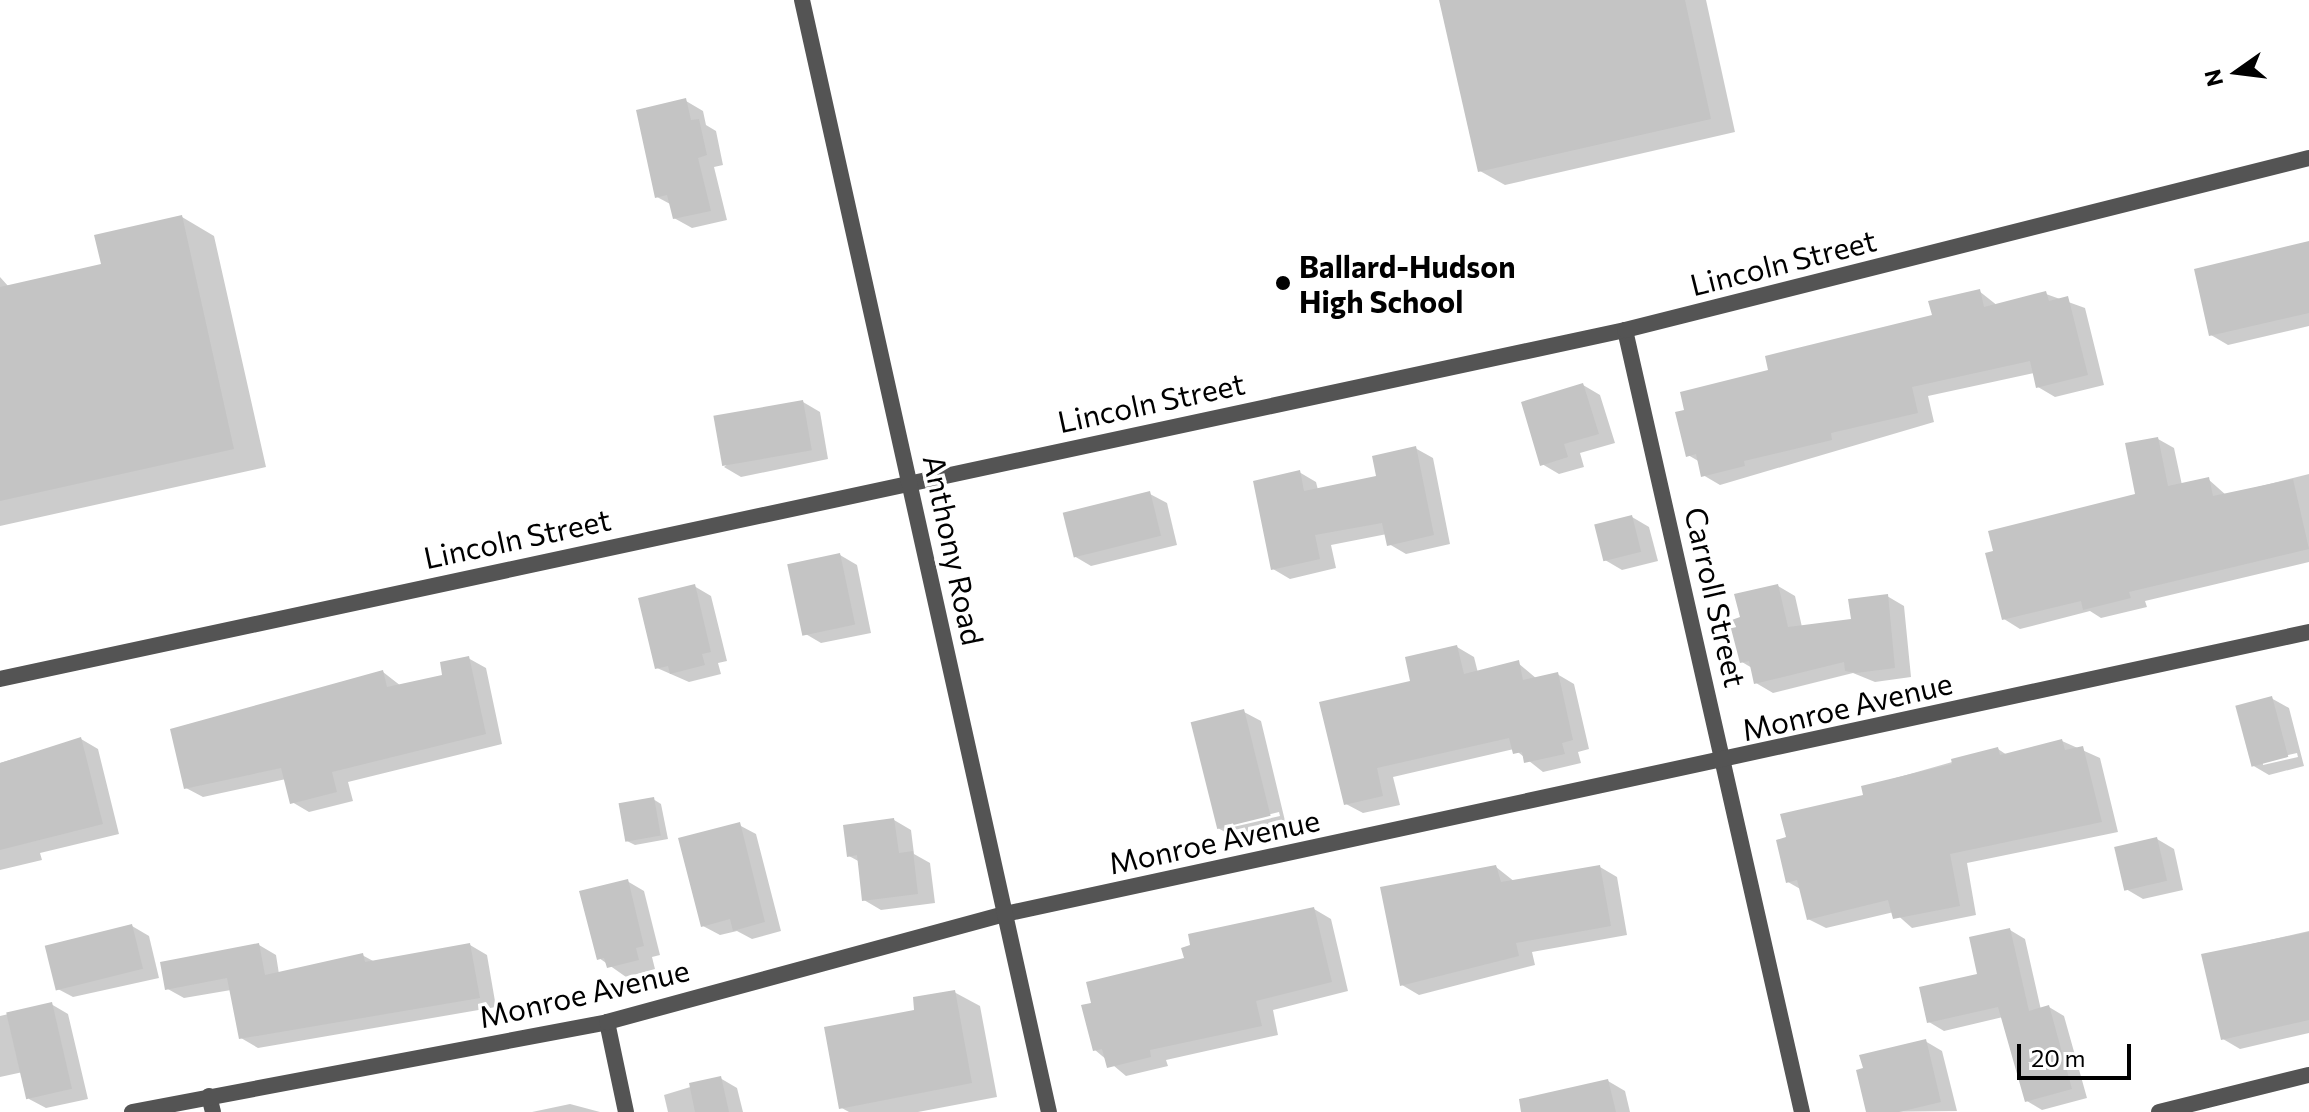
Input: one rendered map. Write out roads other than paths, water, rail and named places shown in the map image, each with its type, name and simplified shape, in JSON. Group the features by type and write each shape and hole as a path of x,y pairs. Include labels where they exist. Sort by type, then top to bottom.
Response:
{"street":[{"name":"Anthony Road","path":"802,0 1049,1112"},
{"name":"Lincoln Street","path":"0,679 1625,330 2309,158"},
{"name":"Carroll Street","path":"1625,330 1726,761 1802,1112"},
{"name":"Monroe Avenue","path":"132,1112 211,1104 607,1022 1005,914 1726,761 2309,632"},
{"path":"607,1022 626,1112"},
{"path":"2159,1112 2309,1075"}],"place":[{"name":"Ballard-Hudson High School","path":"1283,283"}]}
